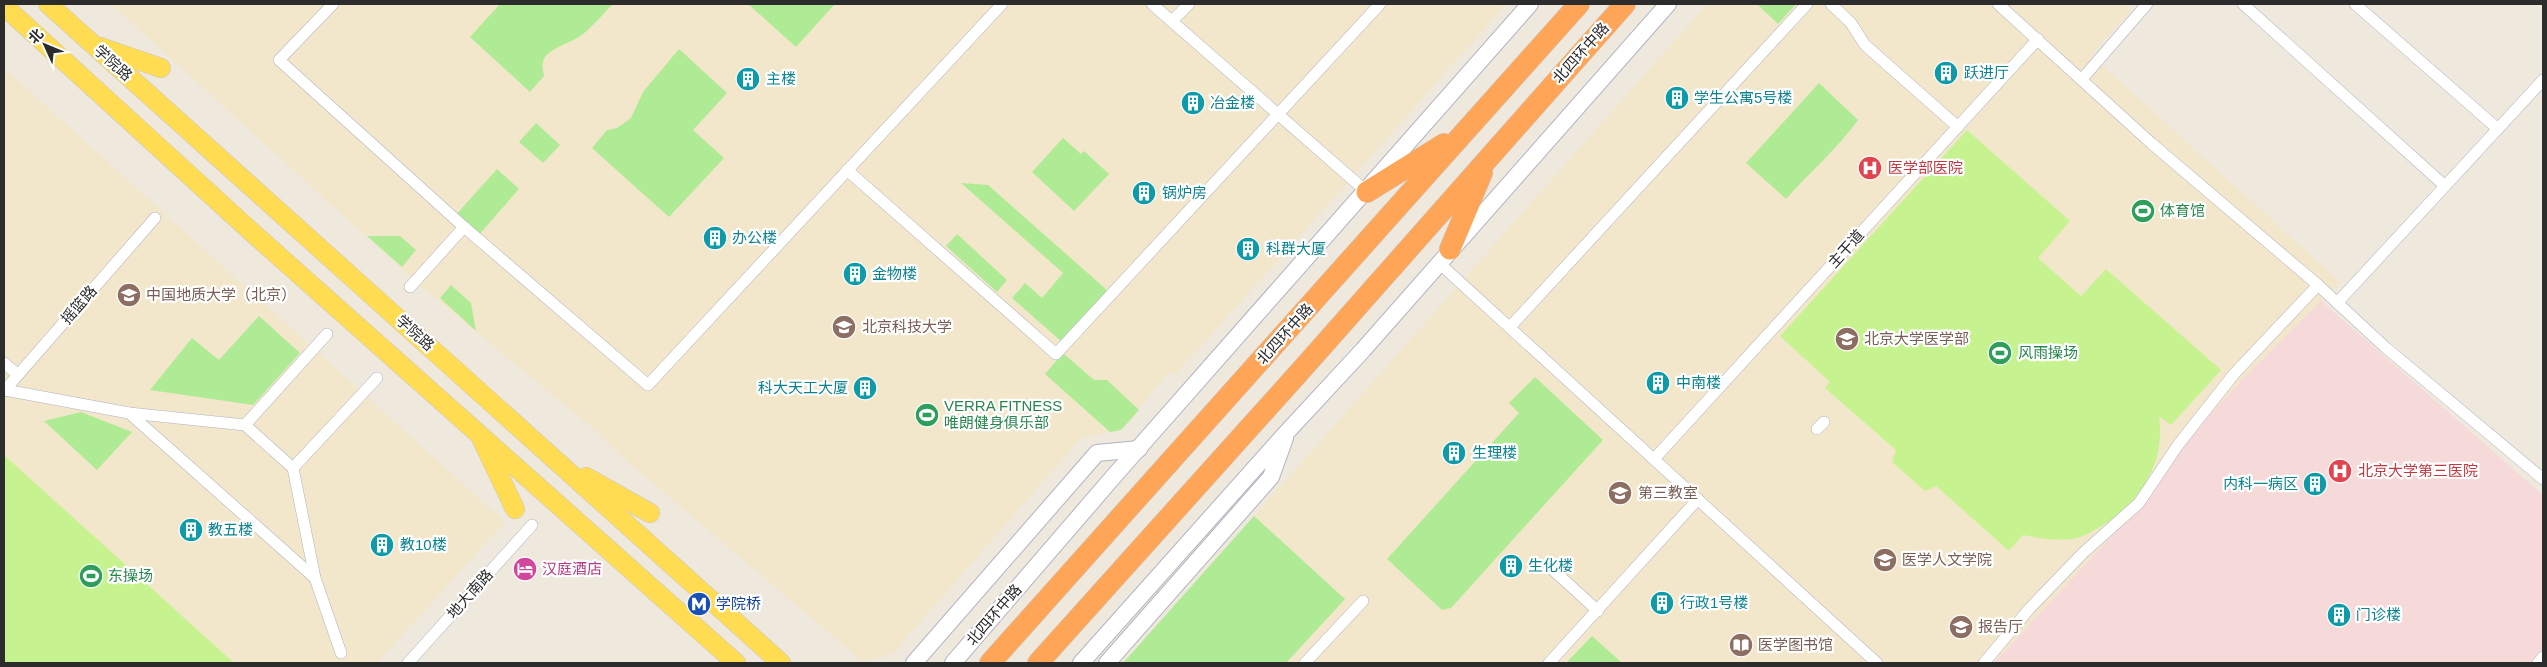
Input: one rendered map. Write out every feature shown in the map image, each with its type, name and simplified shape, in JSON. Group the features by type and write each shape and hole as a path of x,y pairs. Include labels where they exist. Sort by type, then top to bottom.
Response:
{"highway":[{"name":"北四环中路","path":"990,663 1579,4"},
{"name":"北四环中路","path":"1038,663 1304,367 1488,156 1625,4"},
{"path":"1367,192 1464,132"},
{"path":"1444,256 1488,156"}],"main road":[{"name":"学院路","path":"48,4 781,663"},
{"name":"学院路","path":"4,6 261,240 736,663"},
{"path":"93,45 161,68"},
{"path":"478,432 515,509"},
{"path":"556,460 650,512"}],"street":[{"path":"333,4 279,60 464,227 648,385 1002,4"},
{"path":"1152,4 1367,192"},
{"path":"1172,21 1189,4"},
{"path":"847,170 1056,354 1380,4"},
{"name":"北四环中路","path":"953,663 1114,476 1367,192 1530,4"},
{"path":"1081,663 1287,432 1363,350 1668,4"},
{"path":"1510,327 1807,4"},
{"path":"1830,4 1851,23 1865,45 1958,127"},
{"path":"1998,4 2151,143 2318,285 2400,360 2543,479"},
{"path":"2082,79 2147,4"},
{"path":"2244,4 2445,186"},
{"path":"2355,4 2498,129"},
{"name":"主干道","path":"1654,459 2038,39"},
{"path":"1867,52 1920,99"},
{"path":"2337,303 2543,80"},
{"name":"摇篮路","path":"4,391 155,218"},
{"path":"410,286 464,227"},
{"path":"1444,256 1510,327 1877,663"},
{"path":"1984,663 2036,601 2083,553 2139,503 2178,444 2234,374 2318,285"},
{"path":"245,425 327,334"},
{"path":"4,363 18,376"},
{"path":"293,468 377,378"},
{"path":"4,391 129,413 245,425 293,468 315,578 342,653"},
{"path":"129,413 315,578"},
{"path":"1107,663 1272,477 1287,432"},
{"path":"914,663 1097,453 1138,449"},
{"path":"1549,663 1698,499"},
{"name":"地大南路","path":"408,663 532,525"},
{"path":"1552,569 1598,611"},
{"path":"1305,663 1363,600"},
{"path":"2538,663 2543,657"}],"shaded area":[{"name":"北京科技大学","path":"111,4 1506,4 1175,375 1169,372 1121,430 1082,437 892,654 862,661 629,463 596,431 417,283"},
{"name":"北京大学医学部","path":"1707,4 2124,4 2131,10 2091,55 2340,282 2246,376 2144,501 1994,663 1286,663 1345,599 1254,516"},
{"name":"中国地质大学（北京）","path":"4,68 505,522 377,663 4,663"},
{"name":"北京大学第三医院","path":"2321,301 2543,495 2543,650 2531,663 1994,663 2144,501 2180,447 2246,376"}],"green space":[{"path":"500,4 613,4 582,35 552,50 545,57 543,64 544,76 530,92 470,37"},
{"path":"748,4 835,4 796,47"},
{"path":"1757,4 1796,4 1778,24"},
{"path":"679,49 727,93 693,130 724,158 669,217 592,148 607,130 617,128 631,118 643,92"},
{"path":"1819,83 1858,120 1833,150 1786,199 1746,163"},
{"path":"536,123 560,145 543,163 519,142"},
{"name":"风雨操场","path":"1967,130 2070,221 2038,258 2081,296 2106,269 2221,370 2171,425 2159,416 2160,433 2154,465 2138,494 2114,518 2083,536 2066,540 2023,535 2009,551 1936,486 1925,491 1892,462 1896,450 1825,388 1830,382 1780,336"},
{"path":"1063,138 1081,154 1084,151 1109,174 1074,211 1032,172"},
{"path":"497,169 519,189 477,237 454,217"},
{"path":"961,183 988,185 1108,291 1062,342 1012,298 1025,283 1042,298 1063,273"},
{"path":"957,234 1007,280 997,292 946,246"},
{"path":"367,236 400,236 416,250 402,267"},
{"path":"451,285 471,303 476,331 440,298"},
{"path":"259,316 300,353 253,405 150,390 192,338 219,360"},
{"path":"1063,353 1094,380 1107,380 1139,410 1121,430 1110,432 1045,374"},
{"path":"1535,377 1603,440 1451,608 1442,610 1387,559 1519,413 1509,403"},
{"path":"81,412 132,432 97,470 44,421"},
{"name":"东操场","path":"4,455 234,663 4,663"},
{"path":"1254,516 1345,599 1286,663 1123,663"},
{"path":"1592,636 1622,663 1566,663"}],"place":[{"name":"跃进厅","path":"1946,73"},
{"name":"主楼","path":"748,79"},
{"name":"学生公寓5号楼","path":"1677,98"},
{"name":"冶金楼","path":"1193,103"},
{"name":"医学部医院","path":"1870,168"},
{"name":"锅炉房","path":"1144,193"},
{"name":"体育馆","path":"2143,211"},
{"name":"办公楼","path":"715,238"},
{"name":"科群大厦","path":"1248,249"},
{"name":"金物楼","path":"855,274"},
{"name":"中国地质大学（北京）","path":"129,295"},
{"name":"北京科技大学","path":"844,327"},
{"name":"北京大学医学部","path":"1847,339"},
{"name":"风雨操场","path":"2000,353"},
{"name":"中南楼","path":"1658,383"},
{"name":"科大天工大厦","path":"865,388"},
{"name":"VERRA FITNESS 唯朗健身俱乐部","path":"927,415"},
{"name":"生理楼","path":"1454,453"},
{"name":"北京大学第三医院","path":"2340,471"},
{"name":"内科一病区","path":"2315,484"},
{"name":"第三教室","path":"1620,493"},
{"name":"教五楼","path":"191,530"},
{"name":"教10楼","path":"382,545"},
{"name":"医学人文学院","path":"1885,560"},
{"name":"生化楼","path":"1511,566"},
{"name":"汉庭酒店","path":"525,569"},
{"name":"东操场","path":"91,576"},
{"name":"行政1号楼","path":"1662,603"},
{"name":"学院桥","path":"699,604"},
{"name":"门诊楼","path":"2339,615"},
{"name":"报告厅","path":"1961,627"},
{"name":"医学图书馆","path":"1741,645"}]}
